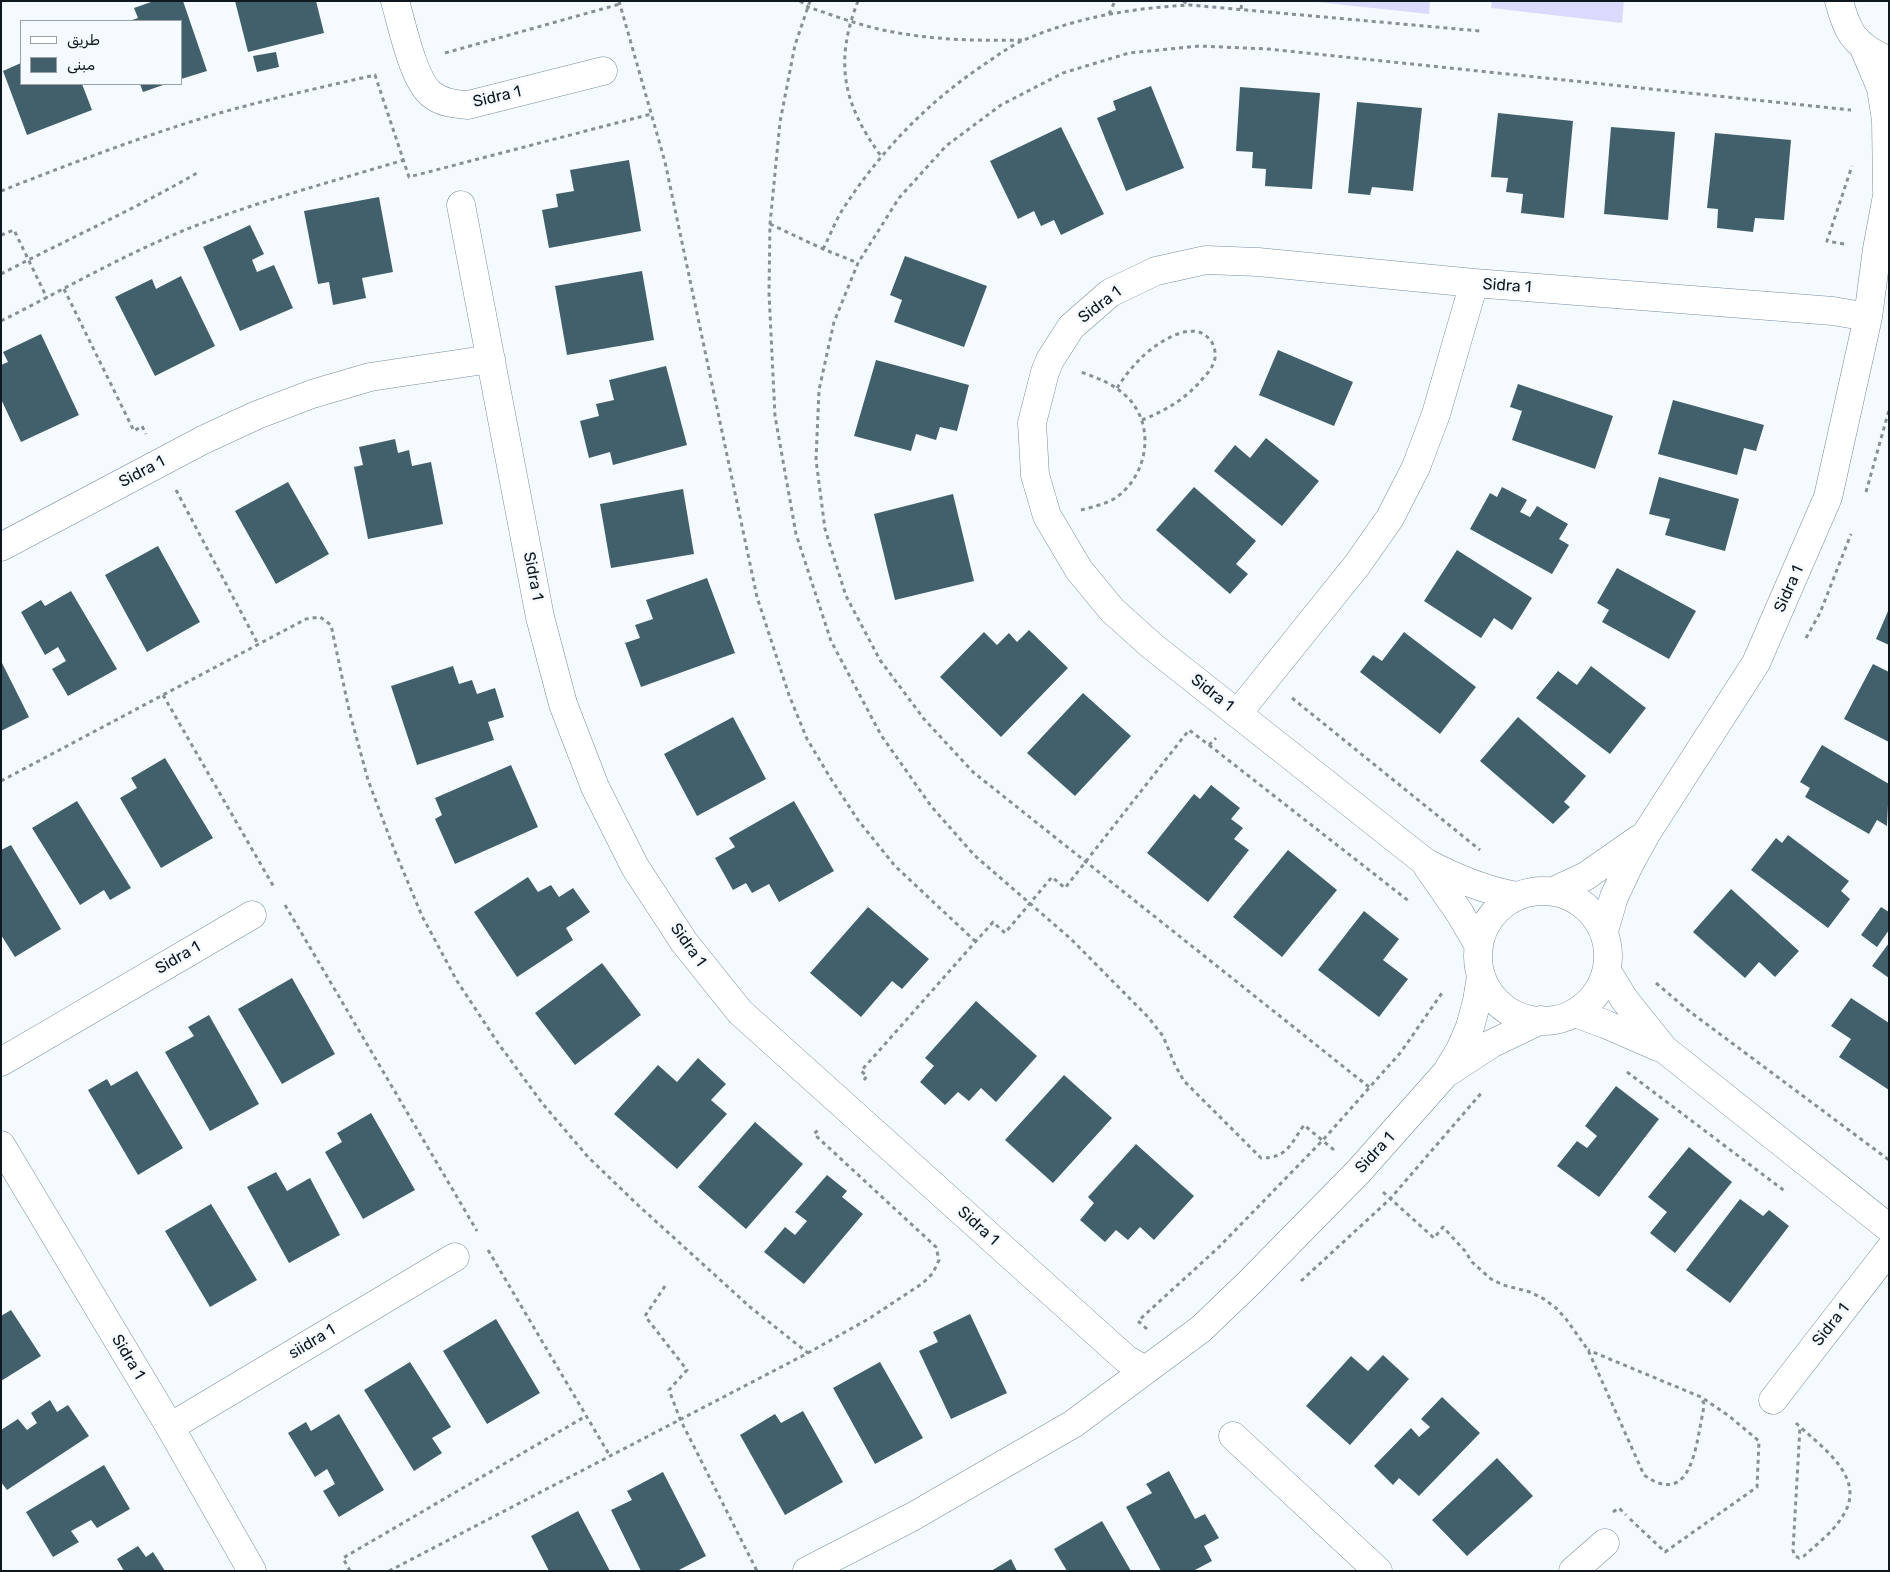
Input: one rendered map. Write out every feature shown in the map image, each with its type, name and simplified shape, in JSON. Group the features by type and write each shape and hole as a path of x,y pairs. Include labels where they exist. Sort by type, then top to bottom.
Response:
{"street":[{"name":"Sidra 1","path":"395,1 420,80 432,94 449,103 468,105 603,70"},
{"path":"1839,1 1847,28 1864,48 1889,59"},
{"name":"Sidra 1","path":"1604,931 1614,897 1646,834 1756,663 1828,497 1868,317 1877,249 1888,188 1886,120 1881,88 1864,48"},
{"name":"Sidra 1","path":"461,205 540,617 563,704 595,787 635,867 684,942 740,1012 1126,1359 1145,1370"},
{"name":"Sidra 1","path":"1425,862 1152,646 1112,610 1079,570 1048,516 1035,475 1032,423 1045,372 1050,360 1071,326 1110,294 1156,271 1206,260 1258,262 1474,283 1833,311 1868,317"},
{"path":"1238,713 1357,565 1390,518 1416,467 1436,414 1474,283"},
{"name":"Sidra 1","path":"1,546 186,449 257,415 312,394 370,377 491,359"},
{"path":"1554,891 1586,876 1646,834"},
{"path":"1425,862 1470,884 1493,892 1516,896"},
{"path":"1425,862 1454,904 1479,946"},
{"path":"1535,891 1554,891 1575,899 1592,912 1604,931 1608,944 1607,971 1600,988 1589,1002 1574,1013 1558,1019 1541,1020 1521,1017 1504,1008 1490,994 1481,976 1478,961 1479,946 1485,926 1499,908 1516,896 1535,891"},
{"name":"Sidra 1","path":"1,1062 252,915"},
{"path":"1607,971 1624,999 1664,1049 1889,1228"},
{"path":"1446,1073 1460,1050 1470,1027 1478,1002 1481,976"},
{"path":"1574,1013 1664,1049"},
{"path":"1446,1073 1491,1044 1541,1020"},
{"name":"Sidra 1","path":"806,1571 912,1517 1073,1424 1201,1328 1244,1288 1359,1170 1446,1073"},
{"name":"Sidra 1","path":"1,1145 170,1426 252,1571"},
{"name":"Sidra 1","path":"1772,1400 1889,1250"},
{"name":"siidra 1","path":"170,1426 455,1257"},
{"path":"1233,1436 1378,1571"},
{"path":"1574,1571 1605,1543"}],"path":[{"path":"800,1 808,7 891,32 935,39 1024,40"},
{"path":"810,1 795,45 780,122 770,224 769,293 775,416 796,534 830,641 881,735 931,806 974,854 1071,939 1148,1017 1164,1036 1175,1065 1184,1081 1260,1158 1274,1158 1286,1151 1304,1125 1359,1170 1434,1238 1444,1227 1472,1262 1491,1279 1515,1289 1530,1292 1556,1308 1588,1350 1644,1475 1656,1484 1671,1485 1684,1478 1692,1465 1703,1412 1704,1404 1701,1397"},
{"path":"858,1 846,40 844,65 848,90 855,114 881,156"},
{"path":"1109,14 1115,1"},
{"path":"1182,1 1190,5"},
{"path":"1241,9 1242,1"},
{"path":"413,61 620,3 668,172 757,597 789,695 806,739 858,820 895,866 976,942"},
{"path":"823,249 842,210 881,156 932,104 1002,52 1024,40 1078,21 1152,7 1190,5 1480,31"},
{"path":"1369,1087 973,772 924,719 880,660 846,596 825,529 816,460 821,380 834,322 858,264 899,198 946,146 1001,105 1063,73 1130,53 1199,46 1268,49 1851,110"},
{"path":"1,191 140,138 218,114 296,93 375,76 409,177 652,114"},
{"path":"1,321 137,252 194,227 264,202 404,160"},
{"path":"1852,166 1827,241 1877,249"},
{"path":"1,274 149,201 198,173"},
{"path":"770,224 858,264"},
{"path":"1,235 14,230 48,298"},
{"path":"1117,388 1128,371 1142,356 1178,333 1190,330 1201,332 1210,338 1215,347 1215,358 1211,369 1197,386 1162,412 1142,420"},
{"path":"1048,516 1094,507 1116,497 1129,485 1139,471 1146,437 1142,420 1127,396 1103,380 1050,360"},
{"path":"1864,499 1889,410"},
{"path":"1801,645 1820,613 1854,525"},
{"path":"1,782 306,619 320,617 331,625 349,710 368,780 394,849 422,916 462,988 498,1043 542,1102 588,1157 639,1206 750,1306 808,1353"},
{"path":"1267,677 1484,853"},
{"path":"163,695 277,891"},
{"path":"1209,746 1238,713"},
{"path":"389,1571 808,1353 870,1318 923,1283 933,1273 939,1260 936,1247 814,1134 867,1076 861,1071 993,922 1005,933 1052,877 1065,888 1189,730 1410,902"},
{"path":"282,899 478,1231"},
{"path":"1652,979 1689,1011 1889,1160"},
{"path":"1170,1351 1138,1321 1218,1248 1322,1140 1400,1052 1447,986"},
{"path":"1627,1071 1792,1196"},
{"path":"1297,1285 1390,1199 1488,1085"},
{"path":"488,1248 610,1456"},
{"path":"665,1286 645,1316 687,1370 669,1390 680,1419 757,1571"},
{"path":"1588,1350 1701,1397 1729,1416 1759,1441 1757,1487 1665,1552 1619,1508 1605,1518 1618,1534 1605,1543"},
{"path":"350,1571 343,1558 586,1416"},
{"path":"1800,1426 1844,1471 1849,1482 1850,1495 1848,1507 1842,1518 1804,1556 1799,1558 1794,1554 1793,1550 1800,1426"}],"shaded area":[{"path":"1307,1 1430,1 1429,14"},
{"path":"1492,1 1624,1 1622,23 1491,8"}],"building":[{"path":"154,1 183,1 207,71 182,79 182,20 132,20 138,18 134,8"},
{"path":"235,1 316,1 324,33 248,52"},
{"path":"276,52 279,67 257,72 253,56"},
{"path":"20,63 20,85 82,85 92,110 27,135 3,71"},
{"path":"140,85 163,85 143,92"},
{"path":"1151,86 1184,168 1126,191 1097,118 1116,110 1113,101"},
{"path":"1240,87 1320,93 1312,189 1265,186 1266,169 1252,168 1253,152 1236,151"},
{"path":"1357,102 1422,108 1413,191 1372,187 1370,195 1348,193"},
{"path":"1498,113 1573,121 1564,218 1521,213 1523,194 1506,192 1508,178 1491,177"},
{"path":"1061,127 1104,214 1061,235 1054,220 1041,226 1034,211 1018,219 990,161"},
{"path":"1611,127 1675,132 1668,220 1604,214"},
{"path":"1715,133 1791,140 1784,220 1755,218 1753,232 1717,228 1718,209 1707,208"},
{"path":"629,160 641,231 549,248 542,210 558,207 556,194 574,191 570,170"},
{"path":"379,197 393,272 362,278 366,298 333,305 329,282 318,284 304,211"},
{"path":"250,225 264,254 252,260 257,272 274,265 293,308 240,331 203,247"},
{"path":"905,256 987,286 964,347 894,322 902,300 890,295"},
{"path":"642,271 654,340 567,355 555,286"},
{"path":"181,276 215,346 155,376 115,297 152,279 156,289"},
{"path":"41,334 79,415 21,442 1,399 1,365 8,362 3,352"},
{"path":"1278,350 1353,382 1334,426 1259,395"},
{"path":"876,360 969,385 957,431 940,427 936,440 916,434 911,451 854,436"},
{"path":"666,366 687,445 613,465 610,452 589,458 580,421 599,416 596,404 614,400 609,380"},
{"path":"1518,384 1613,416 1595,469 1512,440 1522,411 1510,407"},
{"path":"1673,400 1764,425 1756,451 1744,448 1737,475 1658,454"},
{"path":"1266,438 1319,481 1282,526 1214,471 1235,445 1250,458"},
{"path":"395,439 398,453 409,450 412,466 431,462 443,524 368,539 354,467 363,465 359,447"},
{"path":"1659,477 1739,499 1725,551 1665,535 1670,519 1649,514"},
{"path":"288,482 329,554 276,584 235,511"},
{"path":"1194,487 1256,541 1236,564 1248,574 1230,594 1156,530"},
{"path":"1502,487 1527,500 1520,512 1530,517 1537,506 1568,524 1559,539 1569,545 1552,574 1470,529 1490,493 1497,497"},
{"path":"683,489 694,554 611,568 600,504"},
{"path":"953,494 974,581 895,600 874,514"},
{"path":"158,546 200,622 147,652 105,575"},
{"path":"1457,550 1532,598 1512,630 1494,618 1481,638 1424,601"},
{"path":"1617,568 1696,611 1669,659 1602,622 1609,610 1597,603"},
{"path":"707,578 735,653 641,687 625,643 640,638 635,625 653,619 646,600"},
{"path":"71,591 117,669 68,696 52,669 66,661 58,647 45,655 21,612 41,600 45,606"},
{"path":"1889,609 1889,645 1876,639"},
{"path":"1029,630 1068,668 1001,737 940,677 984,632 997,645 1009,633 1017,642"},
{"path":"1404,632 1476,687 1440,734 1360,672 1373,655 1382,661"},
{"path":"1,661 29,717 1,731"},
{"path":"1873,664 1889,672 1889,742 1844,719"},
{"path":"453,666 459,684 472,680 477,694 495,688 504,717 488,722 494,740 417,765 391,686"},
{"path":"1591,666 1646,708 1610,754 1536,698 1558,671 1577,685"},
{"path":"1083,693 1131,736 1075,796 1027,753"},
{"path":"733,717 766,779 697,816 664,754"},
{"path":"1518,717 1586,776 1564,802 1570,807 1553,824 1480,761"},
{"path":"1822,745 1889,784 1887,826 1877,820 1869,834 1805,797 1810,788 1800,782"},
{"path":"165,758 213,838 161,868 120,798 137,788 131,778"},
{"path":"511,765 538,827 455,864 435,819 442,815 435,798"},
{"path":"1211,785 1240,808 1231,819 1243,828 1234,839 1249,850 1208,902 1147,853 1194,794 1200,799"},
{"path":"77,801 131,888 110,900 104,890 80,905 32,828"},
{"path":"794,801 834,871 779,902 769,884 752,893 746,883 733,890 715,858 735,847 729,838"},
{"path":"1788,835 1849,881 1841,891 1850,899 1828,928 1751,870 1776,838 1782,843"},
{"path":"11,845 61,929 15,957 1,935 1,850"},
{"path":"1288,850 1337,890 1282,957 1233,917"},
{"path":"528,877 538,892 551,885 559,897 573,888 590,912 566,928 573,940 517,977 474,912"},
{"path":"1731,889 1799,951 1775,977 1759,962 1745,978 1693,932"},
{"path":"868,907 929,959 902,989 892,981 861,1017 810,973"},
{"path":"1881,907 1889,912 1889,930 1877,947 1861,935"},
{"path":"1364,911 1399,939 1383,960 1408,979 1379,1017 1318,970"},
{"path":"1889,943 1889,978 1872,966"},
{"path":"602,963 641,1015 575,1065 535,1013"},
{"path":"292,978 335,1054 282,1084 238,1009"},
{"path":"1851,998 1889,1023 1889,1090 1839,1057 1851,1039 1831,1026"},
{"path":"976,1001 1037,1056 996,1102 981,1088 969,1101 958,1092 945,1105 920,1082 934,1066 925,1058"},
{"path":"209,1015 259,1104 210,1131 165,1052 194,1036 188,1027"},
{"path":"698,1058 726,1084 711,1100 727,1114 677,1169 614,1114 658,1065 677,1082"},
{"path":"137,1071 183,1148 138,1175 88,1090 107,1079 111,1086"},
{"path":"1064,1075 1112,1118 1053,1183 1005,1140"},
{"path":"1616,1086 1659,1119 1599,1197 1557,1166 1577,1141 1587,1148 1597,1136 1585,1126"},
{"path":"371,1113 415,1190 363,1219 325,1152 342,1142 337,1133"},
{"path":"755,1122 803,1164 746,1229 698,1187"},
{"path":"1136,1144 1194,1196 1154,1240 1140,1227 1128,1240 1116,1230 1105,1242 1080,1220 1094,1203 1088,1197"},
{"path":"1689,1147 1732,1182 1675,1253 1650,1233 1667,1212 1648,1197"},
{"path":"276,1172 287,1191 310,1178 340,1235 289,1263 247,1187"},
{"path":"827,1175 847,1191 842,1197 863,1214 804,1284 764,1252 785,1227 795,1235 807,1221 795,1212"},
{"path":"1740,1199 1763,1216 1769,1210 1789,1226 1730,1303 1686,1270"},
{"path":"211,1204 257,1280 210,1307 165,1231"},
{"path":"11,1310 41,1356 1,1381 1,1316"},
{"path":"970,1314 1007,1393 951,1419 919,1351 938,1342 933,1332"},
{"path":"496,1319 540,1393 487,1424 443,1351"},
{"path":"1383,1355 1409,1379 1350,1445 1306,1406 1351,1356 1368,1371"},
{"path":"410,1362 451,1427 432,1438 442,1453 414,1471 364,1390"},
{"path":"880,1362 923,1438 875,1464 833,1388"},
{"path":"1442,1397 1480,1433 1419,1496 1399,1478 1393,1485 1374,1466 1411,1428 1419,1437 1430,1427 1421,1419"},
{"path":"50,1400 57,1412 68,1405 89,1436 7,1490 1,1482 1,1430 18,1419 27,1430 37,1423 31,1413"},
{"path":"803,1411 843,1482 785,1515 740,1435 775,1414 781,1423"},
{"path":"339,1414 384,1490 339,1517 323,1491 335,1484 327,1469 315,1477 288,1433 306,1422 311,1431"},
{"path":"1497,1458 1533,1496 1467,1556 1432,1520"},
{"path":"104,1465 130,1509 97,1528 91,1520 71,1531 79,1542 53,1557 26,1512"},
{"path":"1169,1471 1195,1519 1205,1514 1219,1538 1204,1546 1212,1561 1193,1571 1161,1571 1126,1507 1152,1493 1146,1484"},
{"path":"663,1472 706,1556 677,1571 641,1571 611,1510 632,1500 627,1491"},
{"path":"578,1511 610,1571 549,1571 531,1536"},
{"path":"1102,1521 1131,1571 1067,1571 1054,1549"},
{"path":"138,1546 146,1557 153,1552 165,1571 124,1571 117,1559"},
{"path":"1011,1559 1017,1571 991,1571"}]}
